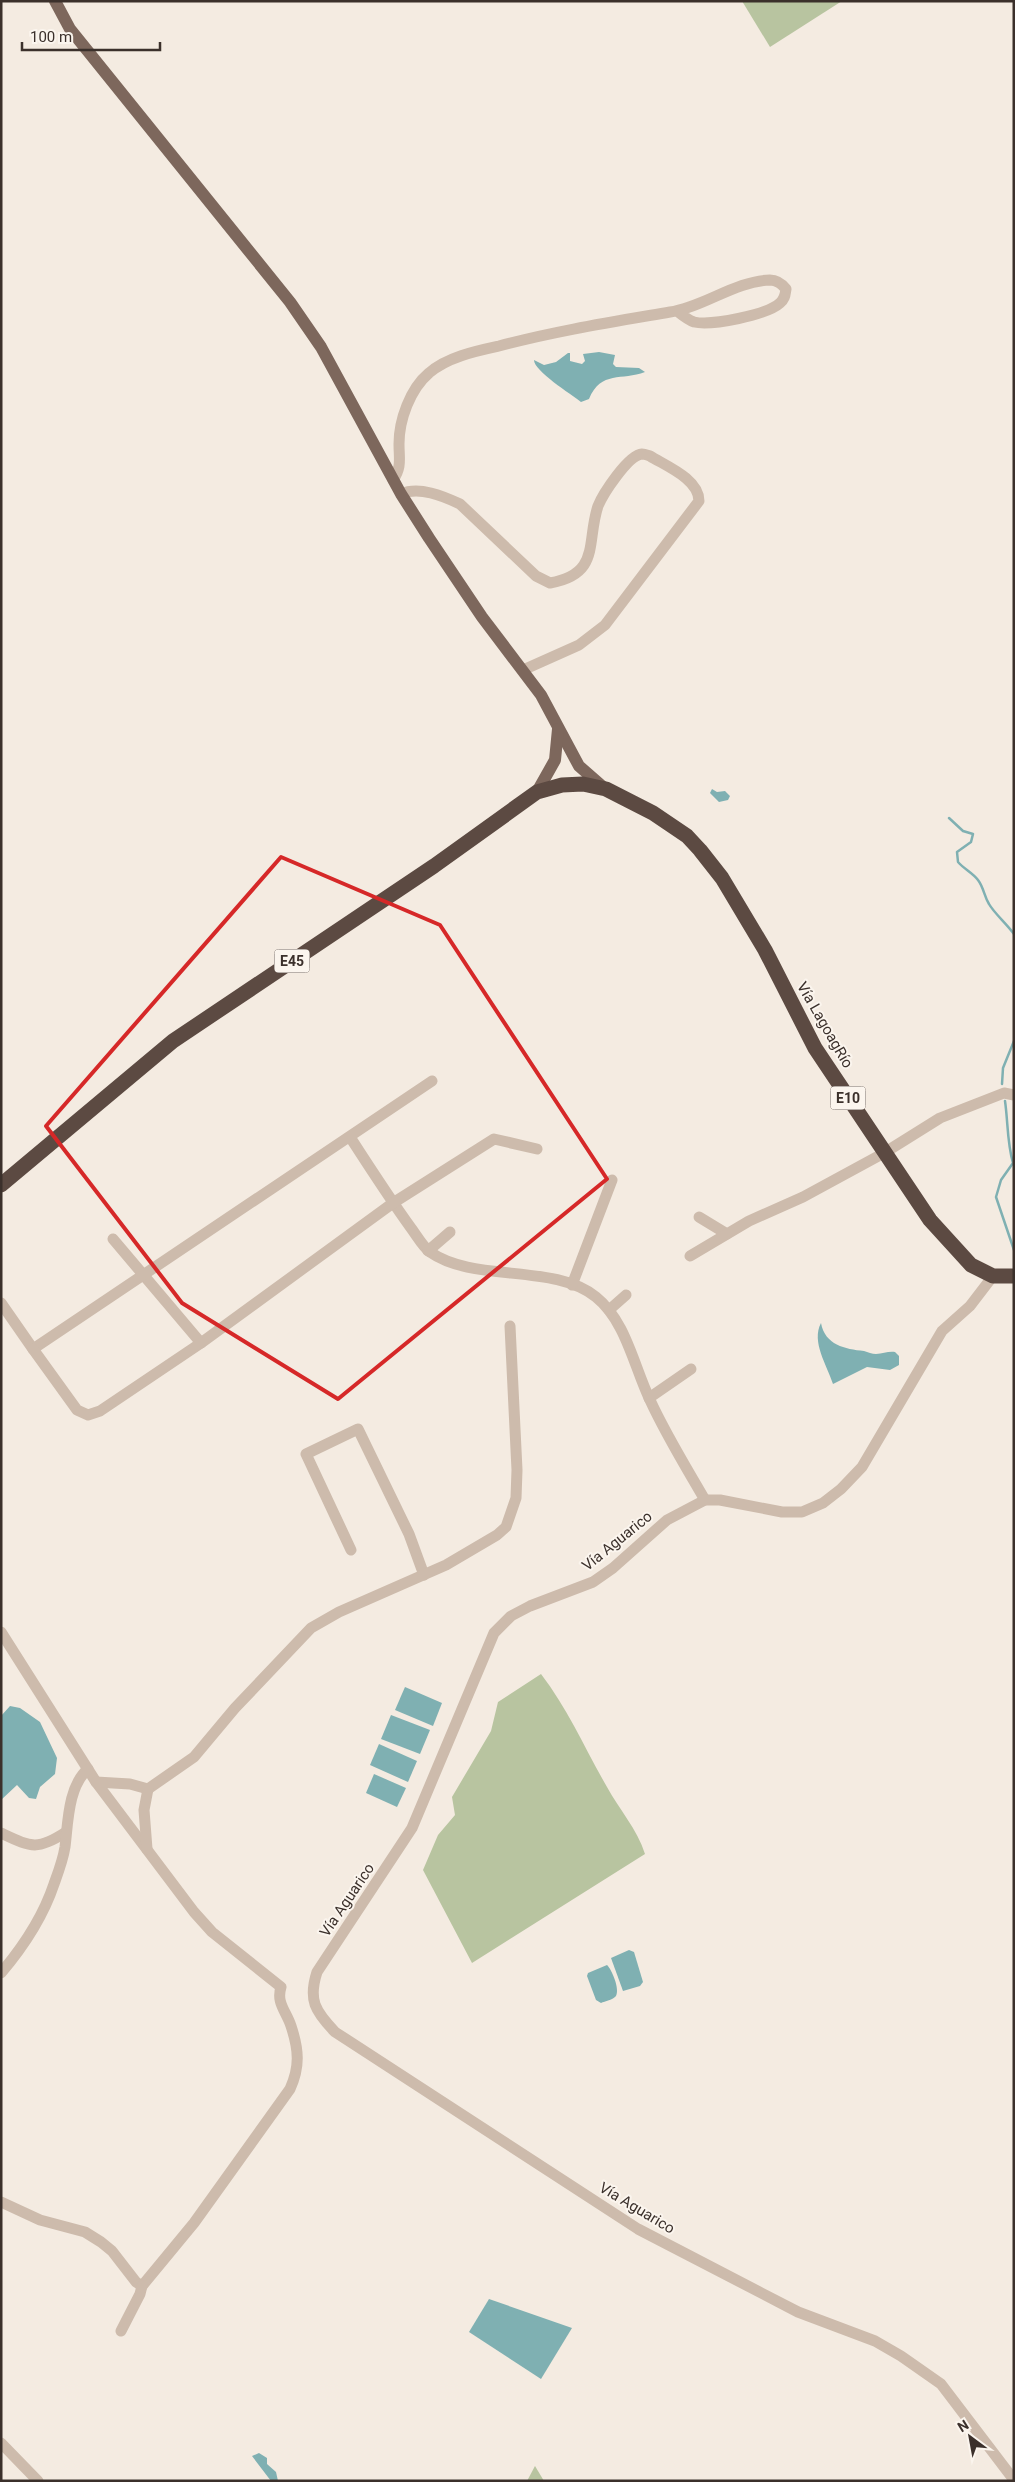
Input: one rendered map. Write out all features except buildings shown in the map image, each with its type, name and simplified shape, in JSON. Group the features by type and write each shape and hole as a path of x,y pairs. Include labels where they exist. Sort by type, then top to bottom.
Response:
{"highway":[{"name":"E45","path":"1,1186 173,1042 434,866 537,792 572,784 606,789"},
{"name":"Vía LagoagRío","path":"606,789 674,826 687,836 710,861 765,950 787,998 815,1048 930,1220 956,1251 971,1265 993,1276 1014,1276"}],"main road":[{"path":"55,1 70,29 290,302 321,347 401,494 464,592 541,696 579,766 606,789"},
{"path":"537,792 555,760 558,729"}],"street":[{"path":"393,480 401,464 398,444 400,428 408,402 429,373 446,362 474,352 556,331 677,311 721,294 771,280 782,284 786,289 785,297 780,304 756,314 730,321 705,323 692,321 677,311"},
{"path":"401,494 417,491 445,497 460,504 536,576 550,583 572,577 581,569 592,545 599,504 618,475 636,457 642,454 650,456 692,483 699,495 698,501 605,625 579,645 523,670"},
{"path":"33,1349 432,1081"},
{"path":"690,1256 727,1234 884,1153 940,1118 1004,1093 1014,1095"},
{"path":"350,1137 393,1203 428,1250 440,1258 460,1264 572,1285 583,1288 597,1297 609,1310 620,1329 649,1398 705,1500 720,1500 782,1512 802,1512 823,1502 841,1489 862,1466 942,1331 970,1306 993,1276"},
{"path":"1,1303 77,1410 88,1415 100,1411 201,1343 393,1203 494,1139 537,1149"},
{"path":"572,1285 612,1180"},
{"path":"699,1217 727,1234"},
{"path":"428,1250 450,1232"},
{"path":"113,1239 201,1343"},
{"path":"609,1310 626,1295"},
{"path":"147,1851 144,1810 148,1789 194,1757 235,1708 311,1628 339,1612 424,1575 470,1552 506,1527 516,1498 517,1470 510,1326"},
{"path":"649,1398 691,1369"},
{"path":"351,1550 306,1454 358,1429 409,1534 424,1575"},
{"name":"Vía Aguarico","path":"705,1500 667,1520 613,1568 592,1582 530,1606 511,1616 494,1633 412,1828 317,1972 311,1989 313,2002 322,2019 334,2032 638,2229 798,2312 875,2341 901,2356 941,2384 1012,2474"},
{"path":"1,1632 96,1782 147,1851 212,1932 281,1986 278,2000 291,2025 297,2051 298,2072 290,2089 194,2223 142,2286 140,2294 121,2331"},
{"path":"1,1972 32,1931 45,1907 65,1849 66,1832 77,1782 88,1769"},
{"path":"96,1782 130,1784 148,1789"},
{"path":"1,1833 35,1846 50,1842 66,1832"},
{"path":"1,2202 40,2220 85,2232 112,2251 136,2282 142,2286"},
{"path":"1,2443 38,2481"}],"highlighted area":[{"path":"281,857 440,925 607,1179 338,1399 182,1303 46,1126"}],"green space":[{"path":"742,1 842,1 770,47"},
{"path":"541,1674 568,1715 607,1787 633,1828 645,1854 472,1963 423,1870 438,1835 455,1815 452,1797 491,1731 498,1702"},
{"path":"535,2466 544,2481 527,2481"}],"water":[{"path":"599,352 615,355 613,364 616,367 639,368 645,372 606,380 594,390 589,399 581,402 546,376 534,360 544,365 556,362 570,353 570,361 582,364 585,361 583,354"},
{"path":"712,789 717,792 725,791 730,796 728,800 719,802 710,793"},
{"path":"821,1323 823,1330 831,1341 843,1347 874,1354 895,1352 899,1356 899,1365 890,1370 867,1367 833,1384 819,1346 818,1330"},
{"path":"405,1687 442,1703 433,1726 395,1710"},
{"path":"10,1706 20,1708 40,1722 57,1758 55,1774 40,1787 36,1799 29,1798 17,1785 1,1800 1,1716"},
{"path":"391,1715 430,1730 420,1754 381,1739"},
{"path":"379,1744 417,1761 408,1782 370,1765"},
{"path":"374,1774 406,1788 397,1807 366,1793"},
{"path":"629,1950 634,1952 643,1982 640,1986 623,1991 611,1958"},
{"path":"607,1965 615,1980 617,1993 613,1998 601,2003 596,2000 587,1976 588,1973"},
{"path":"489,2299 572,2328 541,2379 469,2332"},
{"path":"259,2453 267,2458 267,2464 276,2472 278,2481 271,2481 252,2456"}],"waterway":[{"path":"949,818 963,831 973,834 971,842 957,852 958,862 978,880 987,901 1014,934"},
{"path":"1002,1084 1003,1068 1014,1041"},
{"path":"1005,1101 1013,1163 1001,1180 996,1197 1014,1250"}]}
